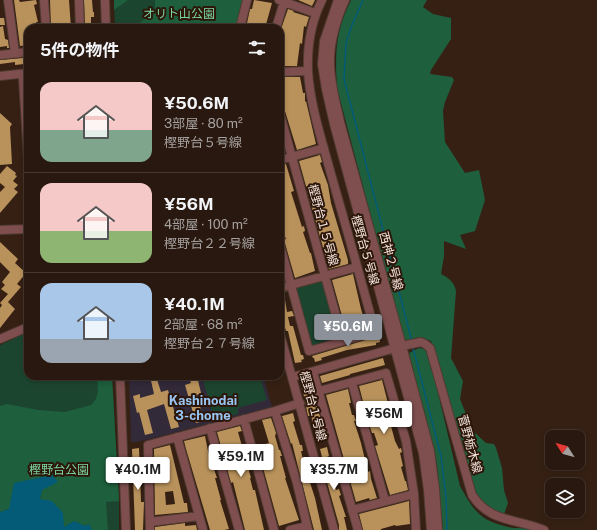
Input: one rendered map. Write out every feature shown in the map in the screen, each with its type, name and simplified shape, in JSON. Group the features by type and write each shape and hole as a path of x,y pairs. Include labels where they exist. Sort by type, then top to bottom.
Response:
{"street":[{"path":"8,0 15,53"},
{"path":"44,0 46,24"},
{"path":"79,0 80,24"},
{"path":"104,0 106,24"},
{"path":"241,24 247,0"},
{"name":"樫野台５号線","path":"284,260 309,350 376,332 324,148 311,96 308,71 308,44 315,13 322,0"},
{"name":"西神２号線","path":"338,0 324,41 322,64 326,89 336,131 405,346 423,453 431,530"},
{"name":"西神２号線","path":"346,0 331,42 330,63 333,88 340,122 405,346 430,451 438,530"},
{"path":"277,24 281,1 315,13"},
{"path":"0,54 24,52"},
{"path":"284,72 308,71"},
{"path":"0,76 24,76"},
{"name":"樫野台１５号線","path":"284,127 343,341"},
{"path":"284,159 324,148"},
{"path":"0,230 24,230"},
{"path":"284,287 357,267"},
{"path":"0,339 24,329"},
{"name":"菅野栃木線","path":"405,346 421,342 430,348 467,480 472,494 478,504 496,516 530,524 544,530"},
{"path":"293,377 405,346"},
{"name":"樫野台１号線","path":"284,347 334,530"},
{"path":"313,372 358,530"},
{"path":"319,391 386,373 406,441 414,494 416,530"},
{"path":"120,380 126,530"},
{"path":"352,383 384,501"},
{"path":"199,516 150,526 148,445 300,403"},
{"path":"275,410 297,484 308,528 290,530"},
{"path":"244,419 274,530"},
{"path":"210,428 239,530"},
{"path":"177,437 202,530"},
{"path":"352,510 414,494"}],"shaded area":[{"path":"129,380 264,380 272,407 146,440 131,442"}],"green space":[{"name":"オリト山公園","path":"114,0 244,0 239,24 115,24"},
{"path":"114,0 128,0 114,10"},
{"name":"オリト山公園","path":"155,0 244,0 239,24 139,24 155,8"},
{"path":"351,0 427,0 423,7 433,14 451,18 451,39 431,70 430,74 452,77 454,80 443,111 445,142 465,173 479,170 485,200 475,231 460,235 466,249 444,241 444,256 441,274 451,281 456,291 451,358 463,381 460,399 473,431 486,443 494,444 496,448 502,468 504,490 508,503 503,517 493,512 473,494 431,341 421,337 405,341 403,338 337,88 337,43 342,22"},
{"path":"320,280 323,282 339,336 337,340 313,347 309,344 295,288"},
{"name":"樫野台公園","path":"24,334 24,380 112,380 119,501 119,530 0,530 0,345"},
{"path":"419,348 426,349 429,355 460,486 469,502 478,513 490,521 508,527 533,530 443,530 437,465 409,353"},
{"name":"樫野台公園","path":"97,380 112,380 119,501 106,502 108,530 92,530 89,524 85,526 74,521 64,527 40,499 42,490 51,475 9,509 0,512 0,406 7,404 38,410 65,412 91,405 96,399 98,391"},
{"path":"203,380 261,380 267,400 238,408 238,414 214,420"}],"water":[{"path":"52,475 58,482 42,490 40,499 52,501 63,513 64,527 74,521 85,526 89,524 92,530 0,530 0,512 9,509 14,483"}],"building":[{"path":"14,0 19,0 20,2 36,0 37,4 34,5 38,22 36,22 36,24 24,24 24,46 20,46"},
{"path":"50,0 69,0 71,24 51,24"},
{"path":"84,0 92,0 94,17 91,17 91,24 85,24"},
{"path":"254,0 272,3 266,24 247,24 250,9 252,9"},
{"path":"298,0 315,0 312,6"},
{"path":"288,9 309,17 306,27 304,26 297,66 284,66 284,24 283,24"},
{"path":"0,18 4,18 5,25 0,25"},
{"path":"3,26 5,39 8,40 9,48 7,48 7,46 0,47 0,27"},
{"path":"23,58 24,64 15,65 15,62 0,64 0,60"},
{"path":"284,77 300,77 316,144 297,150 284,108"},
{"path":"0,113 12,124 10,127 12,164 0,165"},
{"path":"320,155 322,162 320,163 328,185 331,203 348,260 348,264 329,269 299,161"},
{"path":"284,164 286,164 294,191 291,192 302,227 304,226 305,231 303,232 311,253 315,271 295,278 284,240 286,239 284,234"},
{"path":"7,166 16,173 15,175 17,176 13,181 18,185 14,189 18,192 0,213 0,192 5,187 0,183 0,174"},
{"path":"0,242 18,259 15,263 24,271 24,275 17,284 21,287 8,302 15,309 0,328 0,308 2,305 0,303 8,294 1,289 5,285 2,282 10,272 0,262"},
{"path":"353,274 367,328 347,334 332,280"},
{"path":"284,292 287,312 292,311 294,316 288,317 290,326 293,326 301,355 303,355 304,359 301,360 302,362 295,363 288,331 286,331 284,324"},
{"path":"379,336 380,342 376,343 376,345 347,350 321,358 322,360 315,362 312,356"},
{"path":"383,358 385,365 322,383 320,376"},
{"path":"151,380 157,380 161,392 168,390 179,427 171,429 164,404 147,410 153,433 145,435 133,396 140,394 140,398 154,394"},
{"path":"190,380 198,380 201,393 197,395 204,421 196,423 185,385 191,383"},
{"path":"306,380 315,407 317,406 326,438 318,440 311,416 308,416 301,382"},
{"path":"382,380 390,411 393,416 394,426 391,426 395,441 399,449 401,448 402,452 400,453 403,466 401,467 408,490 390,495 375,446 378,445 374,433 372,433 370,427 372,427 368,412 366,413 359,386"},
{"path":"348,389 352,415 354,415 356,421 354,421 377,498 370,500 369,498 356,502 326,395"},
{"path":"293,413 295,421 293,422 300,445 302,445 303,451 301,451 304,464 315,498 322,530 314,530 292,443 291,444 282,416"},
{"path":"271,418 276,433 275,436 279,450 282,456 280,456 285,478 299,520 279,526 257,446 269,443 262,420"},
{"path":"240,426 242,431 238,432 253,490 255,490 264,530 245,530 233,482 231,483 217,432"},
{"path":"205,436 208,451 217,478 215,478 220,500 229,529 210,530 186,449 184,441"},
{"path":"170,445 184,503 187,503 188,512 155,515 154,449","holes":["173,491 175,504 166,505 165,492"]},
{"path":"327,447 329,456 327,457 336,490 339,489 341,495 339,496 346,517 344,517 347,530 339,530 339,525 321,461 323,461 320,449"},
{"path":"139,448 141,502 144,502 143,530 135,530 132,449"},
{"path":"409,501 410,524 395,525 381,530 363,530 359,514"},
{"path":"185,523 185,526 196,525 197,530 155,530 155,527"}],"waterway":[{"path":"363,0 346,43 344,79 412,342"},
{"path":"413,348 441,456 446,497 447,530"}],"district":[{"name":"Kashinodai 3-chome","path":"203,408"}]}
